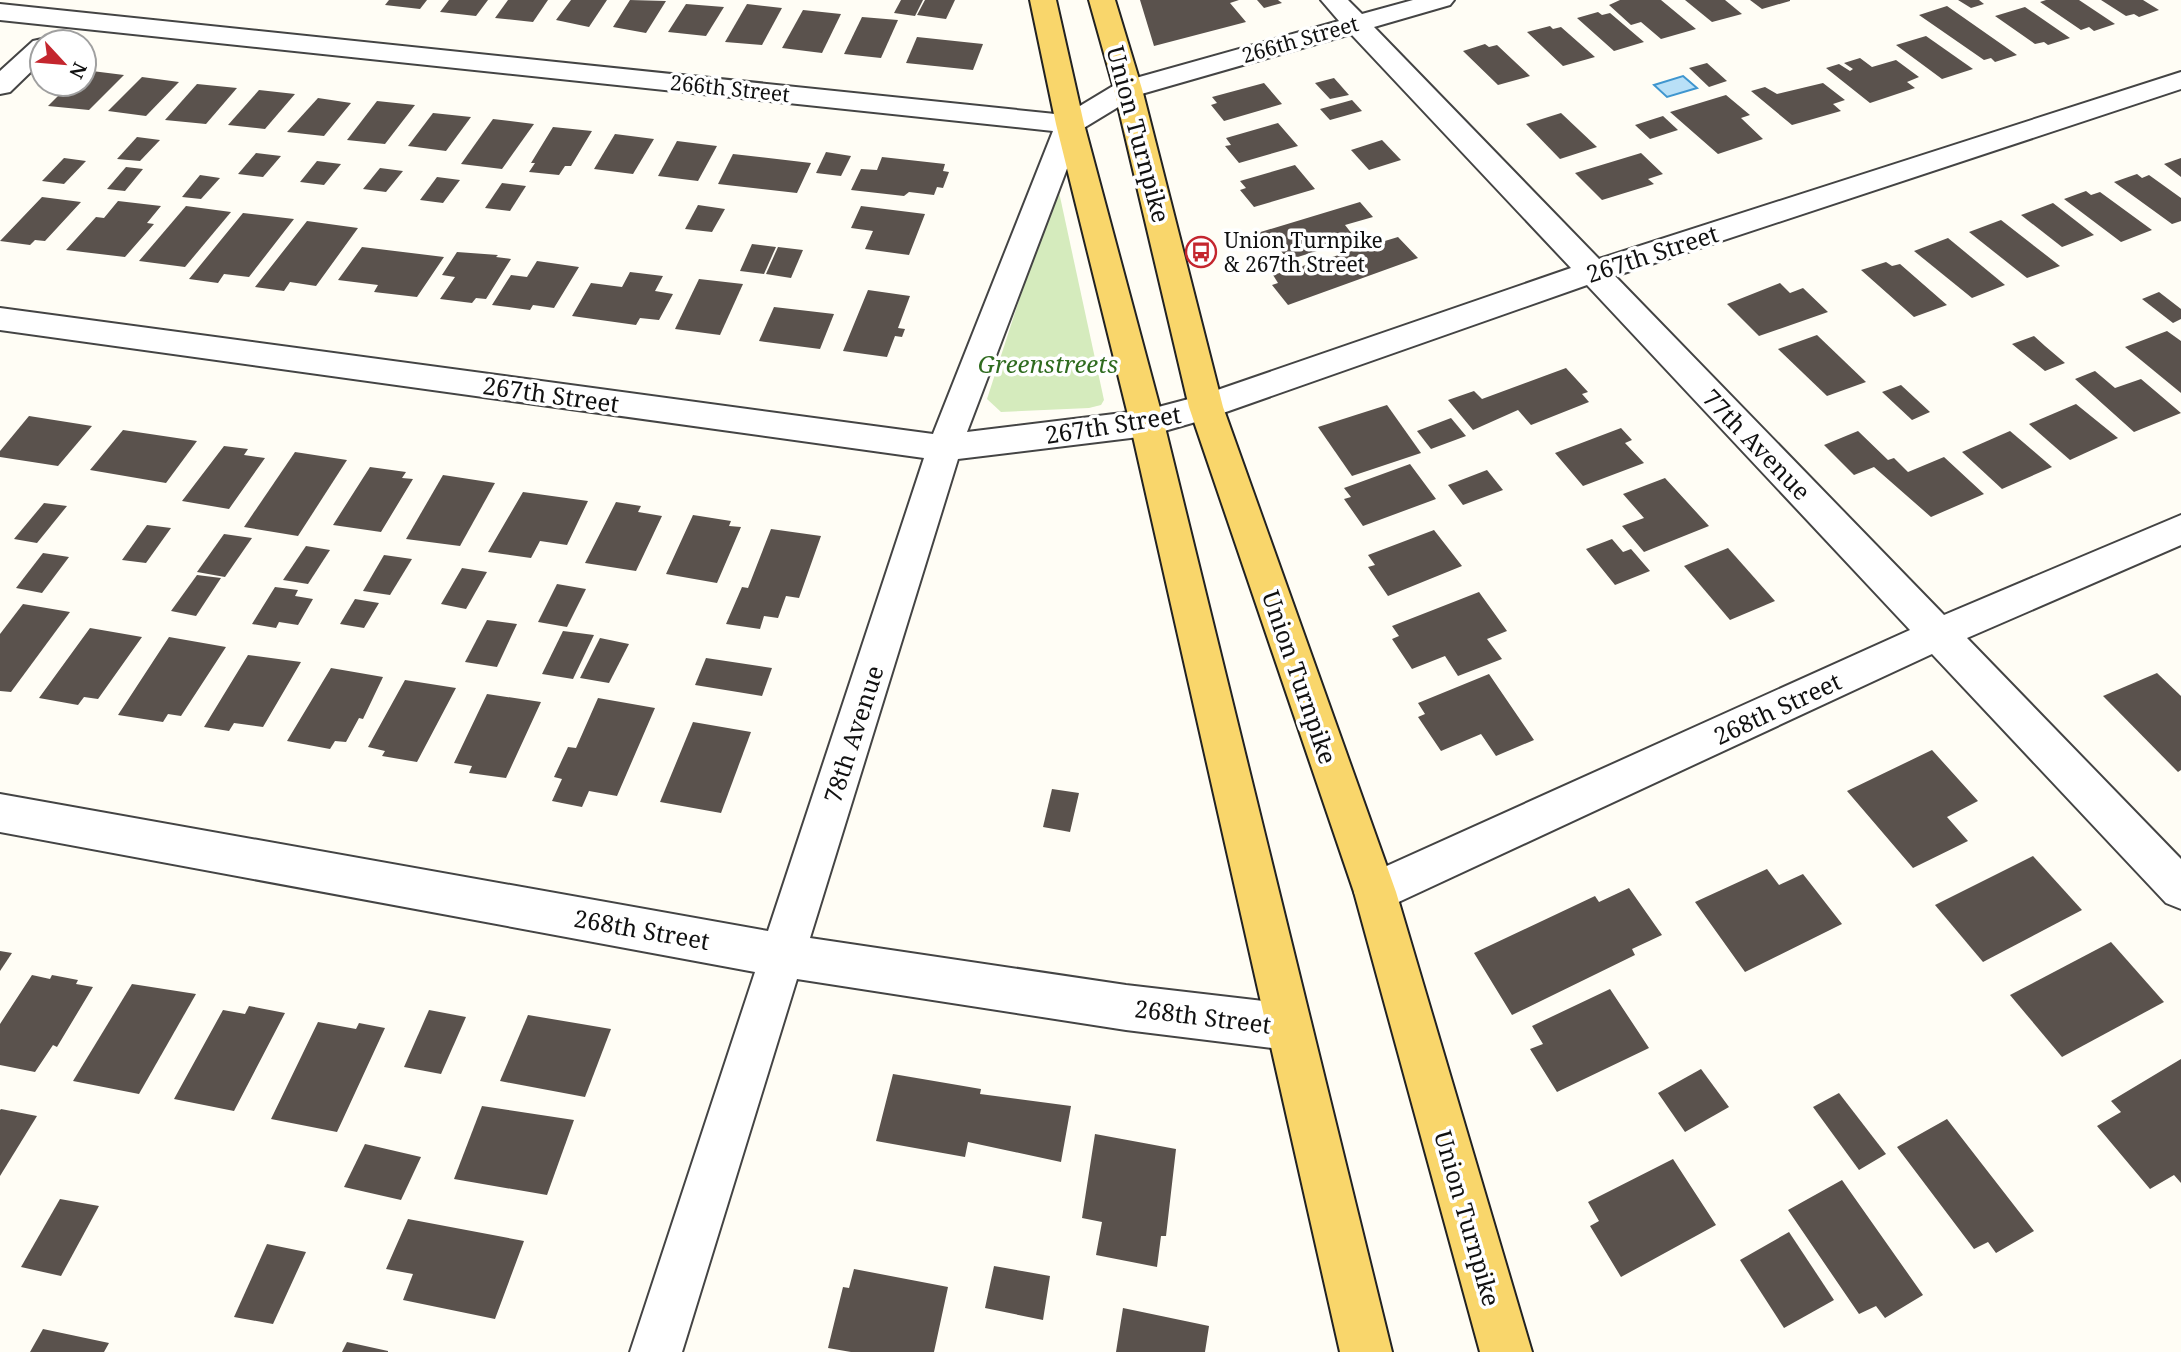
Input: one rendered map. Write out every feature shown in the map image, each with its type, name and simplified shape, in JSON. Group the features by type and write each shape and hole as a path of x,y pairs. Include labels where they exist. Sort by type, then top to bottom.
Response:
{"main road":[{"path":"1043,0 1070,124 1147,423 1366,1352"},
{"name":"Union Turnpike","path":"1101,0 1128,89 1206,407 1375,892 1506,1352"}],"street":[{"path":"62,28 92,0"},
{"name":"266th Street","path":"0,12 1070,124 1128,89 1345,11 1441,0"},
{"name":"77th Avenue","path":"1345,11 2181,889"},
{"path":"0,86 28,60"},
{"name":"267th Street","path":"0,319 944,448 1147,423 1206,407 1593,272 2181,80"},
{"name":"78th Avenue","path":"656,1352 944,448 1070,124"},
{"name":"268th Street","path":"1375,892 1938,634 2181,529"},
{"name":"268th Street","path":"0,813 783,955 1190,1017 1288,1027"}],"green space":[{"name":"Greenstreets","path":"1054,192 1059,192 1104,400 1101,405 1089,408 1001,412 987,399"}],"water":[{"path":"1683,76 1697,88 1667,97 1654,85"}],"building":[{"path":"389,0 427,0 420,9 385,5"},
{"path":"449,0 488,0 476,16 440,12"},
{"path":"508,0 548,0 533,22 495,18"},
{"path":"571,0 607,0 589,27 556,20"},
{"path":"630,0 666,1 646,33 613,27"},
{"path":"901,0 923,0 915,16 894,13"},
{"path":"925,0 955,0 946,19 917,15"},
{"path":"1140,0 1239,0 1230,3 1246,22 1154,46"},
{"path":"1257,0 1278,0 1282,3 1264,8"},
{"path":"1620,0 1661,0 1696,29 1661,39 1641,22 1631,25 1609,5"},
{"path":"1685,0 1725,0 1742,14 1712,22"},
{"path":"1750,0 1790,0 1790,1 1762,9"},
{"path":"1958,0 1979,0 1984,4 1971,8"},
{"path":"2079,0 2115,24 2094,31 2089,27 2081,30 2040,2"},
{"path":"2101,0 2143,0 2159,10 2139,17 2134,14 2126,16"},
{"path":"686,4 724,7 706,36 668,32"},
{"path":"747,4 782,8 762,45 725,42"},
{"path":"1947,6 2017,55 1995,62 1991,58 1984,60 1919,15"},
{"path":"2025,7 2070,38 2048,45 2044,42 2035,44 1995,16"},
{"path":"803,10 841,14 822,53 782,48"},
{"path":"1598,12 1602,15 1610,13 1644,42 1614,51 1577,18"},
{"path":"862,17 898,20 881,58 844,54"},
{"path":"1550,26 1553,29 1561,27 1595,57 1563,66 1527,32"},
{"path":"1926,36 1973,69 1942,79 1896,45"},
{"path":"917,37 983,44 973,70 906,63"},
{"path":"1485,44 1489,47 1497,45 1530,76 1498,85 1463,51"},
{"path":"1860,58 1872,67 1896,60 1919,77 1907,82 1915,88 1870,103 1826,68 1839,64 1850,71 1853,69 1844,63"},
{"path":"1707,63 1727,81 1709,87 1689,68"},
{"path":"98,72 124,75 89,110 48,106 56,98 98,98"},
{"path":"142,77 179,82 146,116 108,111"},
{"path":"1334,78 1349,95 1330,99 1315,83"},
{"path":"1264,83 1282,104 1224,121 1211,105 1217,103 1212,97"},
{"path":"1823,83 1845,100 1833,104 1841,111 1792,125 1751,91 1765,87 1777,94"},
{"path":"197,84 237,88 206,124 165,120"},
{"path":"259,90 295,94 265,129 228,125"},
{"path":"1726,95 1750,115 1741,118 1763,139 1718,154 1670,112"},
{"path":"318,98 351,103 324,136 287,132"},
{"path":"1352,100 1362,111 1330,120 1320,109"},
{"path":"377,101 415,105 385,144 347,140"},
{"path":"433,113 471,117 446,151 408,146"},
{"path":"1561,113 1597,147 1560,159 1526,124"},
{"path":"1663,116 1678,130 1650,139 1635,125"},
{"path":"493,119 534,124 502,169 461,164"},
{"path":"1278,123 1298,146 1239,163 1225,146 1231,145 1226,138"},
{"path":"553,127 592,131 571,166 565,166 559,175 529,172 535,163 531,163"},
{"path":"615,134 654,139 633,174 594,169"},
{"path":"137,137 160,140 140,161 117,159"},
{"path":"1382,140 1401,160 1369,170 1351,150"},
{"path":"677,141 717,146 698,181 658,176"},
{"path":"826,152 851,156 841,176 816,173"},
{"path":"256,153 281,156 263,177 238,174"},
{"path":"1641,153 1663,174 1648,179 1654,184 1602,200 1575,173"},
{"path":"733,154 811,163 797,193 718,184"},
{"path":"882,157 945,164 943,171 949,172 943,188 937,187 934,195 909,192 904,196 851,190 861,169 877,170"},
{"path":"64,158 86,161 64,184 42,181"},
{"path":"2181,158 2181,177 2164,164"},
{"path":"317,161 341,164 324,185 300,182"},
{"path":"1295,165 1315,189 1254,207 1240,190 1246,188 1240,181"},
{"path":"126,167 143,169 125,191 107,189"},
{"path":"380,168 403,171 386,192 363,189"},
{"path":"2137,174 2142,178 2149,175 2181,198 2181,221 2172,224 2114,182"},
{"path":"200,175 220,178 201,199 182,197"},
{"path":"437,177 460,180 443,203 420,200"},
{"path":"502,183 526,186 510,211 485,208"},
{"path":"2086,191 2091,195 2100,192 2152,230 2121,242 2064,199"},
{"path":"42,197 81,202 45,241 35,240 30,245 0,241"},
{"path":"118,201 161,206 147,223 154,224 125,257 66,250 96,217 104,218"},
{"path":"1360,202 1373,217 1345,225 1356,239 1288,260 1275,243 1263,247 1254,234"},
{"path":"2053,203 2094,235 2062,247 2021,215"},
{"path":"698,205 725,209 712,232 685,229"},
{"path":"186,206 231,212 185,267 139,261"},
{"path":"861,206 925,214 909,255 865,249 873,231 851,228"},
{"path":"243,213 294,219 249,277 224,274 218,283 189,279"},
{"path":"2001,220 2060,266 2027,278 1969,232"},
{"path":"307,221 358,228 316,286 290,282 284,291 255,287"},
{"path":"1398,237 1418,258 1288,305 1272,285 1278,283 1273,275"},
{"path":"1948,238 2005,285 1972,298 1914,251"},
{"path":"752,244 776,247 764,274 740,271"},
{"path":"362,247 444,257 417,297 374,292 378,285 338,280"},
{"path":"778,247 803,250 791,278 766,274"},
{"path":"457,252 498,255 496,257 511,259 486,299 476,298 472,303 440,299 455,277 442,275"},
{"path":"537,261 579,267 554,308 533,305 530,310 492,305 511,275 527,277"},
{"path":"1886,262 1892,266 1900,264 1947,305 1914,317 1861,270"},
{"path":"630,272 663,276 655,291 673,294 659,320 640,318 636,325 572,316 591,283 622,287"},
{"path":"699,279 743,284 720,335 675,329"},
{"path":"1780,283 1790,293 1803,288 1828,312 1759,336 1727,304"},
{"path":"868,290 910,296 898,328 905,329 902,337 895,336 887,357 843,351"},
{"path":"2159,292 2181,309 2181,319 2173,323 2142,299"},
{"path":"774,307 834,314 820,349 759,341"},
{"path":"2167,331 2181,341 2181,393 2125,347"},
{"path":"1817,335 1866,382 1827,396 1778,349"},
{"path":"2034,336 2065,363 2045,371 2012,344"},
{"path":"1566,368 1588,392 1582,394 1589,402 1531,425 1518,410 1473,430 1448,400 1474,391 1482,399"},
{"path":"2095,371 2115,388 2141,379 2181,413 2134,432 2075,379"},
{"path":"1901,385 1930,412 1912,420 1882,392"},
{"path":"2076,404 2118,438 2070,460 2029,424"},
{"path":"1387,405 1421,453 1352,476 1318,427"},
{"path":"29,416 92,426 58,466 0,457 0,451"},
{"path":"1451,418 1466,436 1431,449 1417,431"},
{"path":"1621,428 1632,440 1625,443 1644,463 1583,486 1555,453"},
{"path":"123,430 197,441 166,483 90,470"},
{"path":"1858,431 1888,460 1894,458 1908,472 1944,457 1984,494 1931,517 1874,467 1854,475 1824,445"},
{"path":"2010,431 2052,467 2002,489 1962,452"},
{"path":"224,446 248,449 244,455 265,458 229,509 182,501"},
{"path":"295,452 347,460 298,536 244,527"},
{"path":"1410,464 1436,499 1363,526 1344,499 1351,497 1344,488"},
{"path":"370,467 406,472 402,478 413,479 381,532 333,525"},
{"path":"1487,470 1503,490 1463,505 1448,485"},
{"path":"443,475 495,483 460,546 406,539"},
{"path":"1665,478 1709,526 1644,552 1622,526 1644,518 1623,494"},
{"path":"523,492 588,501 567,545 540,541 531,558 488,552"},
{"path":"616,502 641,506 638,512 662,516 636,571 585,563"},
{"path":"44,503 67,506 37,543 14,539"},
{"path":"693,515 731,521 729,526 741,527 717,583 666,574"},
{"path":"147,525 171,528 146,563 122,560"},
{"path":"771,529 821,536 799,598 786,596 778,618 764,616 760,629 726,624 742,587 748,588"},
{"path":"1434,530 1462,566 1388,596 1368,567 1375,565 1368,555"},
{"path":"224,534 252,538 225,577 197,572"},
{"path":"1612,539 1623,552 1631,549 1650,571 1615,585 1586,549"},
{"path":"306,546 330,550 308,584 283,580"},
{"path":"1728,548 1775,601 1730,620 1684,566"},
{"path":"43,553 69,557 42,593 16,588"},
{"path":"384,555 412,559 390,595 363,591"},
{"path":"462,568 487,572 466,609 441,604"},
{"path":"197,575 221,578 196,616 171,611"},
{"path":"557,584 586,589 567,627 538,622"},
{"path":"275,587 298,590 295,596 313,599 298,625 279,622 276,628 252,624"},
{"path":"1479,592 1507,631 1487,639 1502,659 1458,676 1445,656 1412,669 1392,639 1399,636 1392,626"},
{"path":"355,599 379,603 364,628 340,624"},
{"path":"23,604 70,612 11,692 0,691 0,634"},
{"path":"487,620 517,624 497,667 465,662"},
{"path":"90,628 142,637 98,699 84,697 78,705 39,698"},
{"path":"563,631 594,635 573,679 542,674"},
{"path":"169,637 226,647 181,716 168,714 163,722 118,715"},
{"path":"600,638 629,644 609,683 580,678"},
{"path":"248,655 301,662 263,727 234,723 229,731 204,727"},
{"path":"706,658 772,668 762,696 695,685"},
{"path":"331,668 383,677 363,719 359,718 346,742 335,741 330,749 287,741"},
{"path":"2157,673 2181,696 2181,770 2178,772 2103,696"},
{"path":"1489,674 1534,740 1496,756 1481,734 1441,751 1418,717 1425,714 1418,703"},
{"path":"405,680 456,688 417,762 382,756 385,751 368,747"},
{"path":"487,694 541,702 506,778 469,773 472,766 454,763"},
{"path":"598,698 655,708 617,796 589,791 582,807 552,801 562,779 554,777 568,747 576,748"},
{"path":"693,722 751,732 721,813 660,802"},
{"path":"1932,750 1978,801 1947,817 1968,841 1913,868 1847,791"},
{"path":"1052,789 1079,793 1070,832 1043,827"},
{"path":"2033,856 2082,910 1983,962 1935,905"},
{"path":"1767,869 1779,885 1803,874 1842,924 1745,972 1695,902"},
{"path":"1629,888 1662,935 1632,949 1635,955 1512,1015 1474,953 1595,896 1599,902"},
{"path":"2111,942 2164,1002 2062,1057 2010,995"},
{"path":"0,951 12,953 0,971"},
{"path":"32,975 50,979 52,975 78,980 76,984 93,987 57,1047 53,1045 35,1072 0,1065 0,1024"},
{"path":"132,984 196,994 139,1094 73,1081"},
{"path":"1610,989 1649,1048 1557,1092 1530,1049 1543,1044 1532,1026"},
{"path":"249,1006 285,1013 234,1111 174,1099 223,1010 245,1014"},
{"path":"429,1010 466,1017 441,1074 404,1067"},
{"path":"528,1015 611,1029 585,1097 500,1081"},
{"path":"318,1022 356,1029 359,1023 385,1028 337,1132 271,1119"},
{"path":"2181,1059 2181,1183 2174,1175 2150,1189 2097,1126 2121,1112 2111,1101"},
{"path":"1701,1069 1729,1107 1685,1132 1658,1093"},
{"path":"893,1074 981,1089 980,1094 1071,1106 1061,1162 968,1142 965,1157 876,1141"},
{"path":"1839,1093 1886,1154 1859,1170 1813,1107"},
{"path":"482,1106 574,1120 547,1195 454,1179"},
{"path":"0,1110 37,1116 0,1176"},
{"path":"1947,1119 2034,1231 1996,1253 1988,1242 1974,1249 1897,1147"},
{"path":"1095,1134 1176,1149 1166,1236 1161,1236 1157,1267 1096,1255 1102,1222 1082,1218"},
{"path":"365,1144 421,1157 401,1200 344,1187"},
{"path":"1673,1159 1716,1225 1621,1277 1590,1226 1599,1221 1588,1202"},
{"path":"1842,1180 1923,1295 1885,1318 1876,1306 1859,1314 1788,1210"},
{"path":"60,1199 99,1206 61,1276 21,1267"},
{"path":"408,1219 524,1241 495,1319 403,1300 413,1274 386,1269"},
{"path":"1789,1232 1834,1300 1784,1328 1740,1260"},
{"path":"267,1244 306,1252 273,1324 234,1317"},
{"path":"994,1266 1050,1276 1043,1320 985,1308"},
{"path":"854,1269 948,1287 934,1352 851,1352 828,1348 843,1287 849,1288"},
{"path":"1123,1308 1209,1326 1205,1352 1116,1352"},
{"path":"43,1329 109,1343 104,1352 30,1352"},
{"path":"347,1342 388,1351 388,1352 342,1352"}],"place":[{"name":"Union Turnpike & 267th Street","path":"1201,252"}]}
